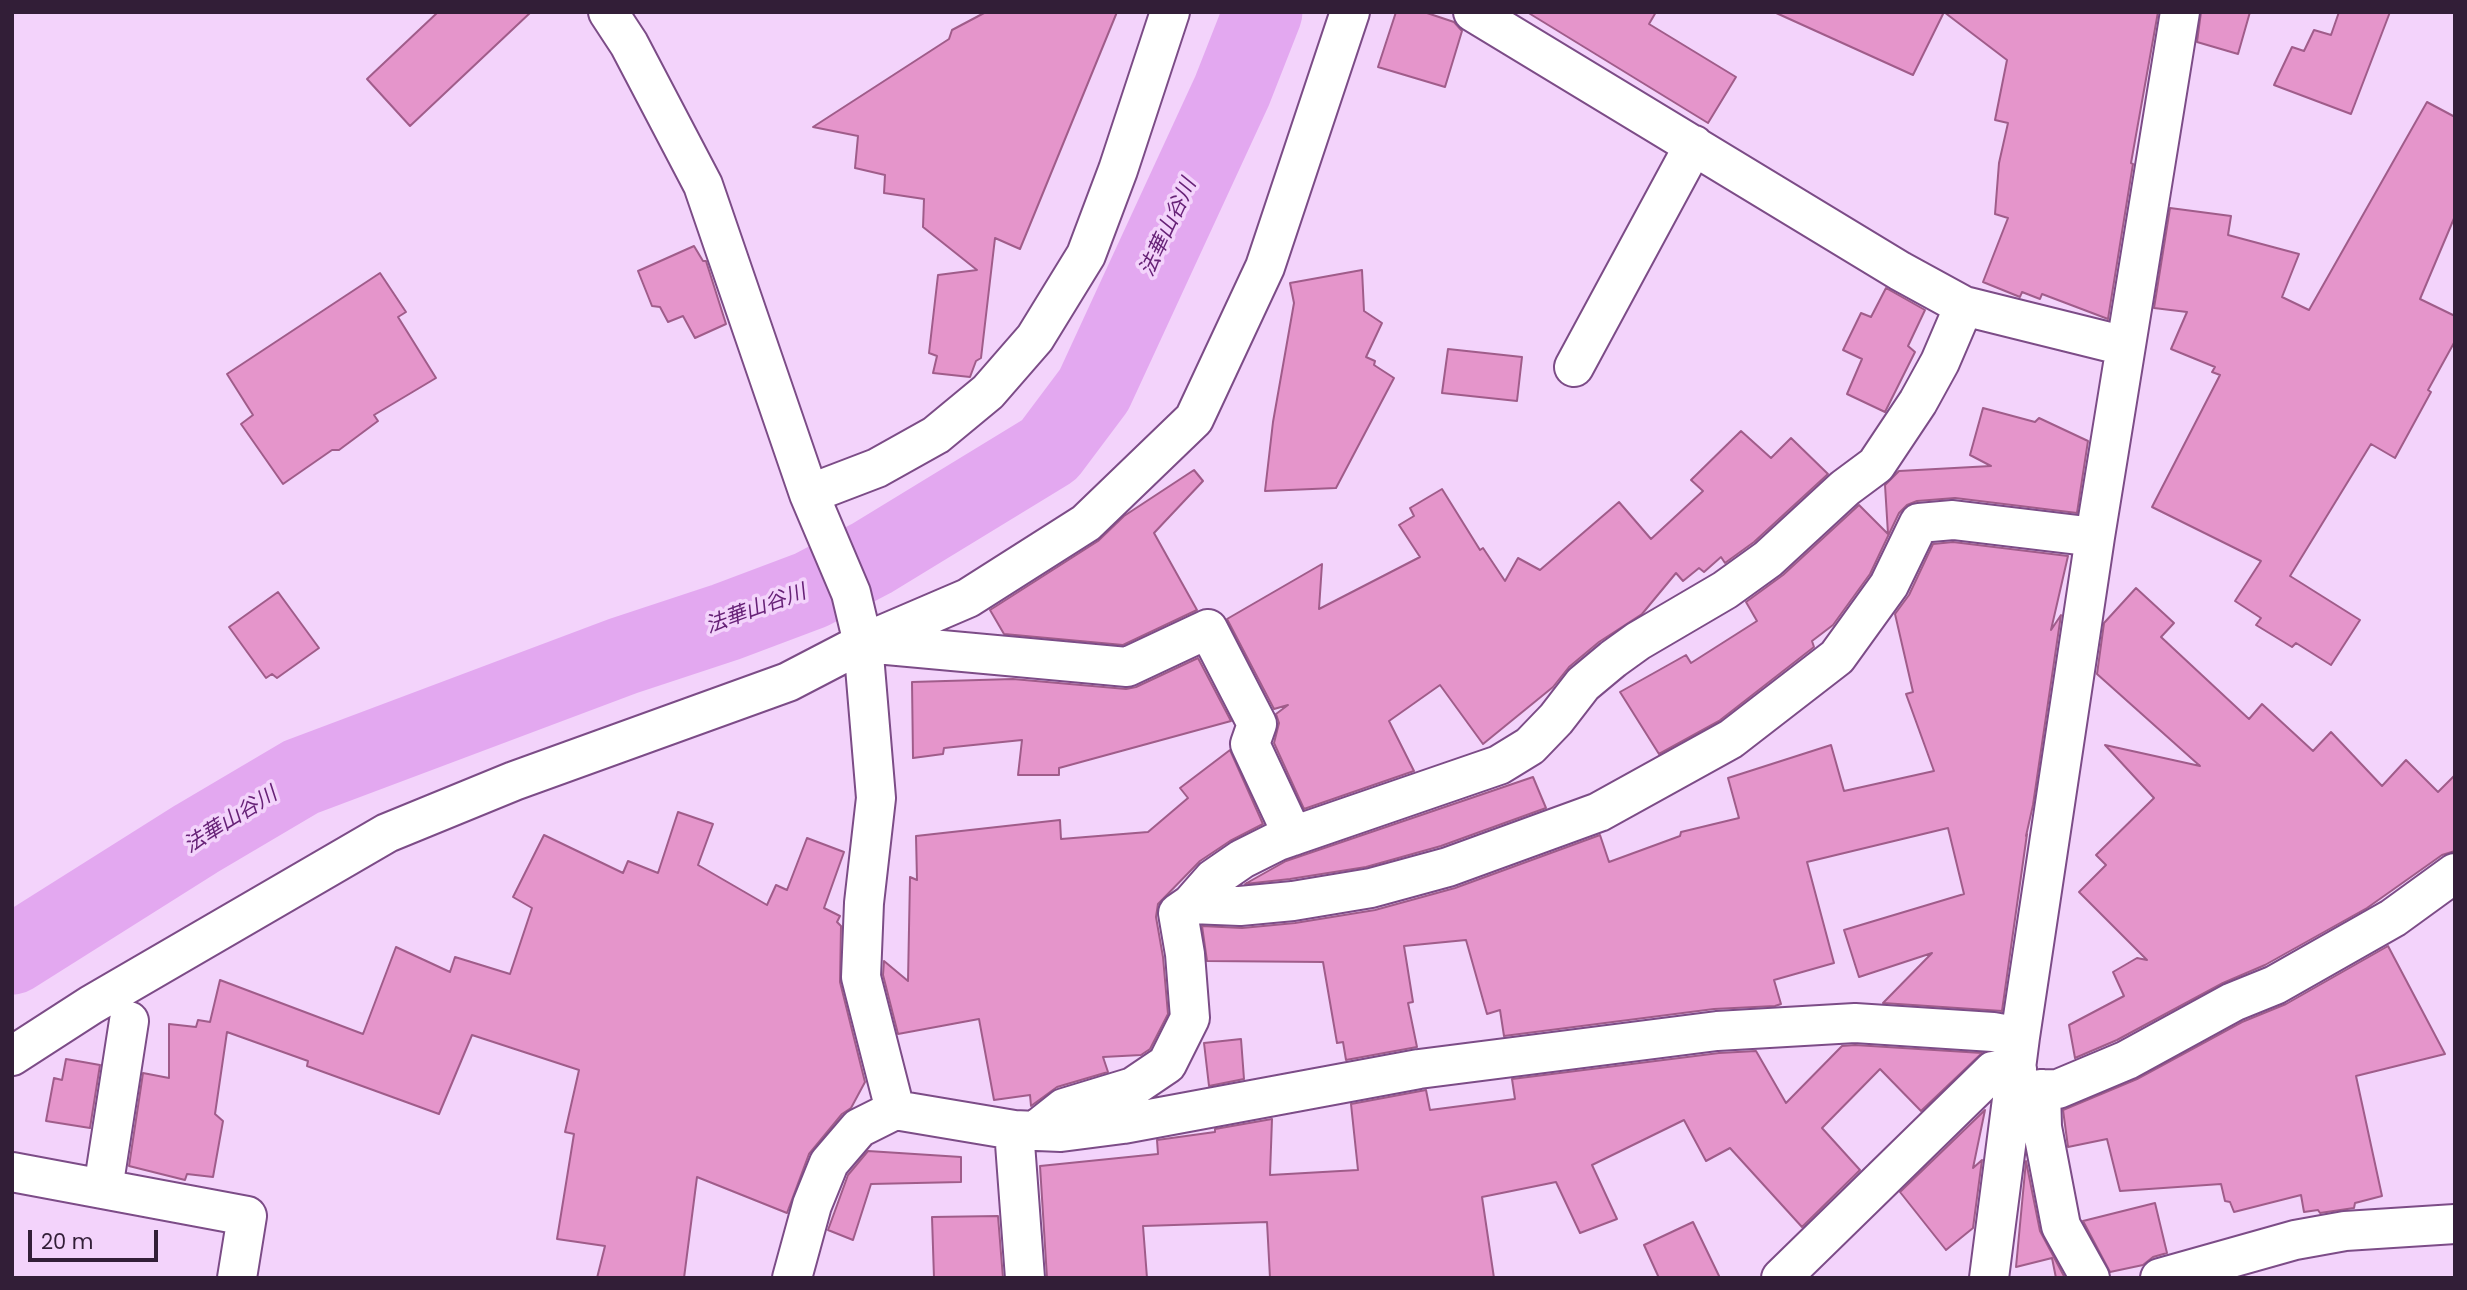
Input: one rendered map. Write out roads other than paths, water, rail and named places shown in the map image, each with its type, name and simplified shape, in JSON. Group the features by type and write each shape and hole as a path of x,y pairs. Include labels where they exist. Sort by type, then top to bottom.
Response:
{"street":[{"path":"608,12 629,44 703,185 809,494 851,593 863,643 877,797 864,904 861,977 895,1110"},
{"path":"809,494 877,468 936,435 988,392 1035,338 1086,255 1118,170 1170,12"},
{"path":"12,1056 91,1005 387,833 514,781 788,682 863,643 968,598 1086,523 1194,419 1265,268 1350,12"},
{"path":"1473,12 1900,271 1965,306 2125,346"},
{"path":"1989,1278 2023,1071 2095,537 2180,12"},
{"path":"1574,367 1694,145"},
{"path":"1025,1130 1065,1108 1133,1087 1167,1064 1190,1018 1185,954 1178,913 1191,904 1213,879 1242,859 1293,836 1499,765 1530,746 1556,719 1583,684 1613,659 1638,641 1725,590 1768,559 1845,488 1876,465 1918,402 1940,362 1965,306"},
{"path":"1191,904 1240,906 1293,901 1371,888 1448,867 1599,812 1731,739 1837,657 1889,584 1919,523 1953,520 2095,537"},
{"path":"863,643 1127,667 1208,629 1257,724 1250,744 1293,836"},
{"path":"1782,1278 1993,1071 2023,1071 2058,1089 2127,1060 2233,1002 2274,985 2393,918 2455,873"},
{"path":"103,1189 129,1021"},
{"path":"792,1278 812,1205 829,1163 859,1128 895,1110 1025,1130 1061,1132 1123,1124 1419,1069 1717,1031 1855,1023 1993,1032 2023,1071 2042,1127 2061,1226 2090,1278"},
{"path":"1025,1130 1025,1278"},
{"path":"12,1172 247,1216 237,1278"},
{"path":"2160,1278 2295,1240 2345,1231 2455,1224"}],"waterway":[{"name":"法華山谷川","path":"12,955 196,839 301,777 623,656 811,590 872,558 1049,450 1094,390 1232,91 1263,12"}]}
